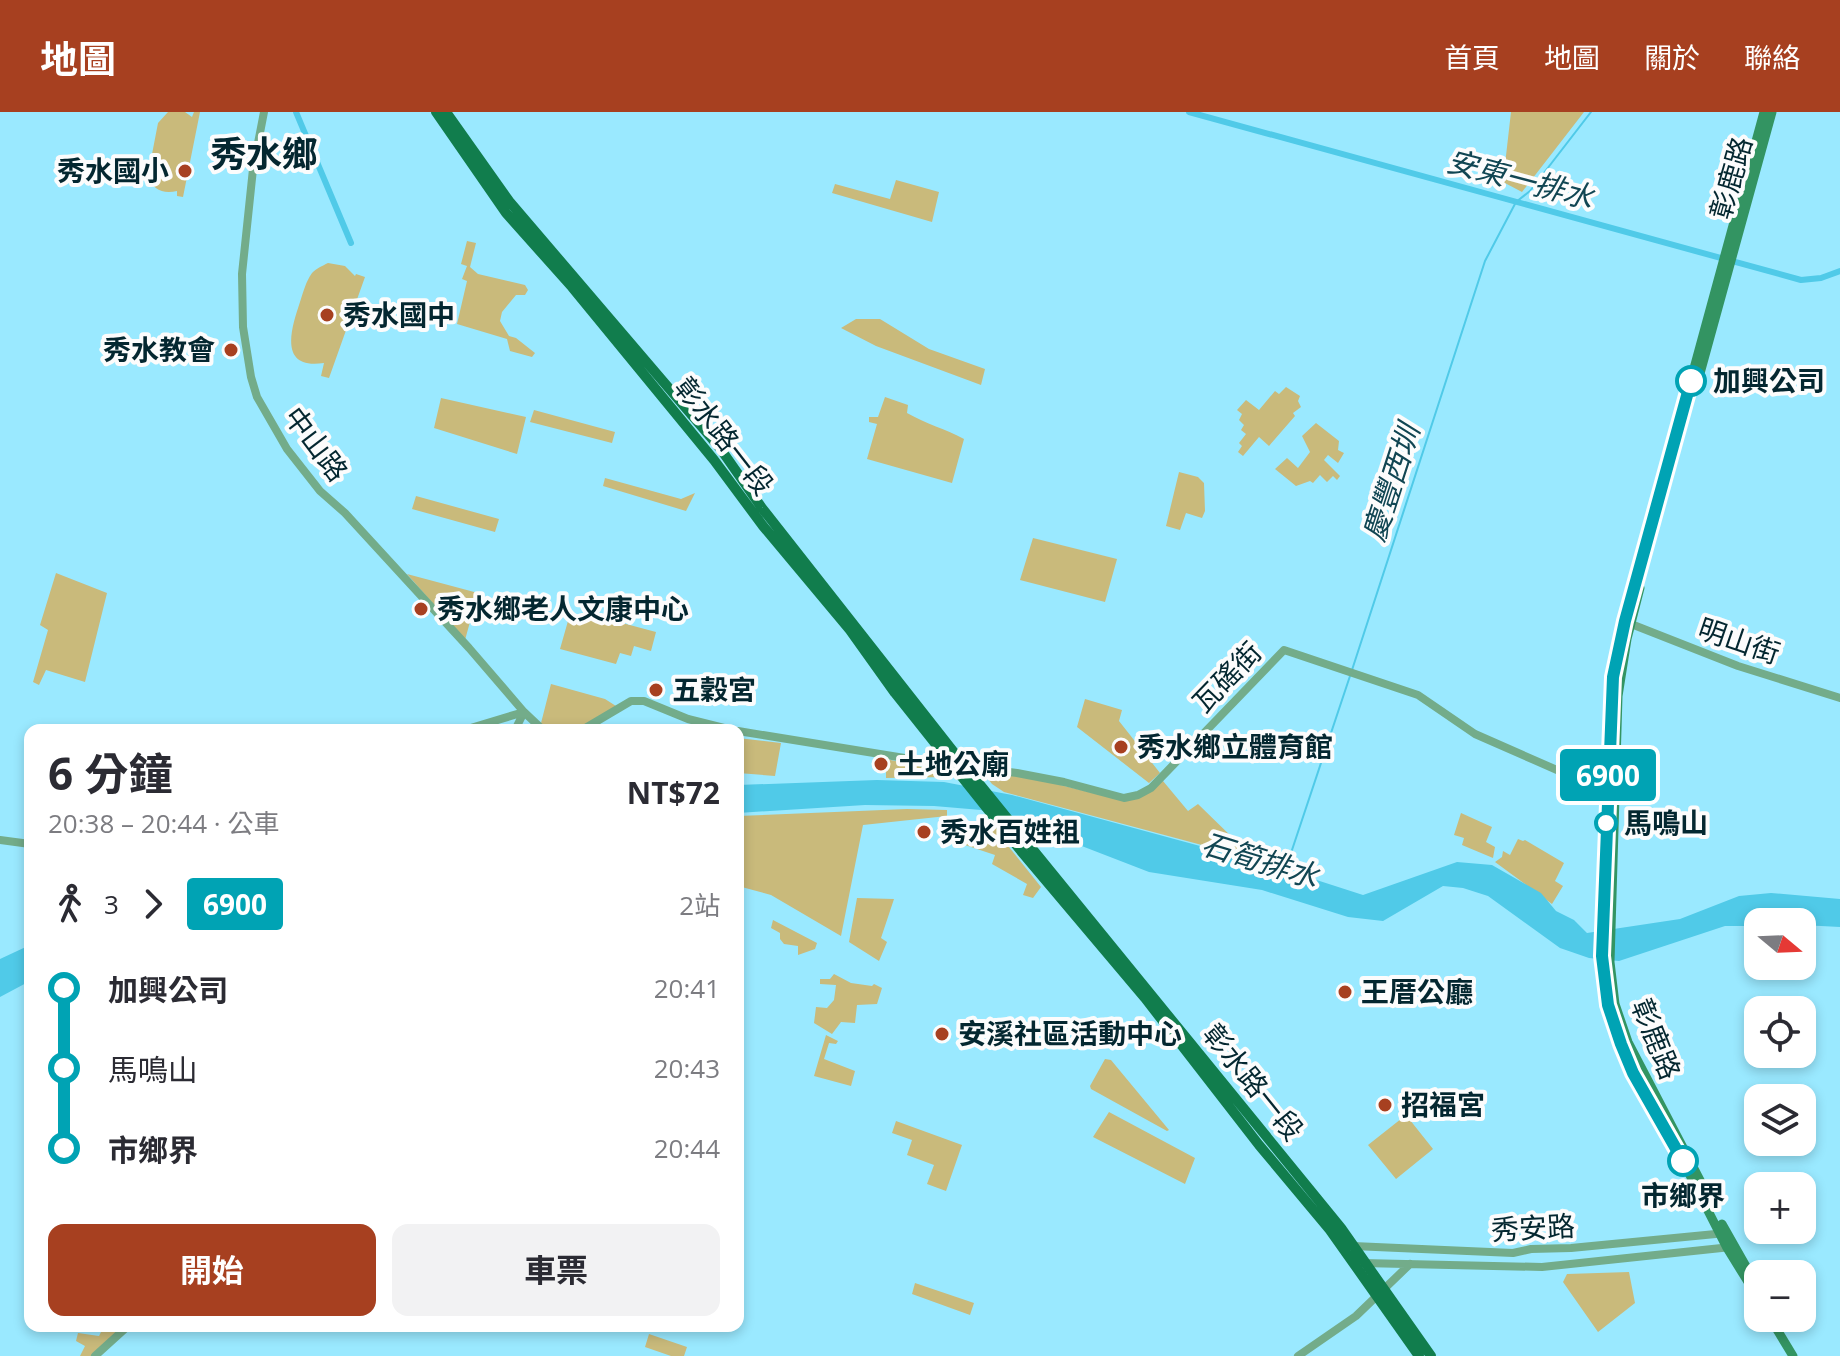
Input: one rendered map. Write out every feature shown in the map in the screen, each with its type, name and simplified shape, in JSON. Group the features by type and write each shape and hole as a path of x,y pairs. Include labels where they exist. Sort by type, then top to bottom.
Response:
{"main road":[{"name":"彰水路一段","path":"436,112 506,213 572,287 705,448 763,526 850,630 895,693 959,765"},
{"name":"彰水路一段","path":"446,112 509,201 720,448 975,790 1328,1212 1365,1263 1419,1356"},
{"name":"彰鹿路","path":"1763,131 1764,112"},
{"name":"彰鹿路","path":"1607,928 1607,792 1614,696 1628,622 1728,254 1763,131 1772,112"},
{"name":"彰鹿路","path":"1614,696 1615,809 1606,956 1615,1004 1628,1042 1744,1272"},
{"path":"959,765 1026,848"},
{"name":"彰水路一段","path":"1026,848 1353,1263 1431,1356"},
{"name":"彰鹿路","path":"1731,1247 1744,1266"},
{"path":"1778,1332 1793,1356"},
{"path":"1785,1332 1799,1356"}],"street":[{"name":"中山路","path":"264,112 253,169 242,274 243,327 257,397 287,449 320,491 366,535 537,724"},
{"name":"明山街","path":"1628,622 1738,666 1840,698"},
{"name":"瓦磘街","path":"959,765 1064,782 1124,798 1138,795 1151,788 1284,650 1418,695 1475,734 1607,792"},
{"path":"592,724 631,701 644,701 708,724"},
{"path":"484,724 524,712"},
{"path":"518,724 524,712"},
{"path":"744,732 959,765"},
{"path":"1607,792 1615,809"},
{"path":"0,840 24,843"},
{"name":"秀安路","path":"1341,1246 1513,1253 1724,1233"},
{"name":"秀安路","path":"1353,1263 1542,1267 1731,1247"},
{"path":"1298,1356 1356,1316 1410,1264"},
{"path":"95,1356 121,1332"}],"shaded area":[{"path":"168,112 185,112 192,117 194,112 200,112 183,197 177,196 177,191 159,190 148,175 158,123"},
{"path":"1511,112 1584,112 1522,192 1503,182"},
{"path":"896,180 939,192 932,222 832,193 835,184 890,199"},
{"path":"467,241 476,243 470,267 478,274 525,285 528,290 525,295 516,295 502,312 500,321 509,336 535,353 532,357 510,351 507,339 457,324 467,281 462,279 467,266 461,264"},
{"path":"328,263 345,266 355,276 365,277 329,378 321,376 324,363 300,360 291,345 293,324 306,283 312,273"},
{"path":"856,319 880,319 929,349 985,369 981,385 876,346 841,328"},
{"path":"1286,387 1300,396 1298,401 1301,407 1269,446 1259,437 1243,456 1238,452 1242,446 1239,443 1246,434 1241,430 1244,425 1239,420 1242,414 1237,410 1246,400 1259,410 1275,391 1279,394"},
{"path":"885,397 908,405 907,413 914,417 964,439 952,483 867,459 877,424 869,422 869,417 878,417"},
{"path":"441,398 526,417 517,454 434,428"},
{"path":"534,410 615,432 612,443 530,422"},
{"path":"1316,423 1339,441 1338,450 1344,453 1338,463 1328,455 1324,460 1340,476 1337,480 1333,476 1327,482 1320,475 1313,483 1310,481 1296,486 1275,469 1287,458 1298,468 1310,452 1302,436"},
{"path":"1179,472 1198,477 1204,483 1205,511 1202,518 1186,513 1180,530 1166,526"},
{"path":"605,478 681,499 695,493 686,511 603,486"},
{"path":"416,496 499,519 495,532 412,509"},
{"path":"1033,538 1117,559 1105,602 1020,580"},
{"path":"56,573 107,593 85,682 46,670 39,685 33,682 48,630 40,625"},
{"path":"407,574 478,593 465,640"},
{"path":"570,614 611,620 656,632 651,651 634,646 631,656 620,653 616,664 560,649"},
{"path":"551,684 605,699 616,706 586,724 541,724"},
{"name":"秀水鄉立體育館","path":"1085,699 1122,710 1119,721 1160,773 1149,783 1077,727"},
{"path":"744,739 781,743 775,776 744,773"},
{"path":"886,759 950,773 949,777 886,778"},
{"path":"976,764 1121,800 1163,781 1188,811 1198,804 1237,842 1272,855 1269,863 1004,792 992,784"},
{"path":"947,810 947,816 863,825 841,936 771,895 744,888 744,816"},
{"path":"1461,813 1492,827 1486,842 1495,847 1493,858 1462,845 1464,838 1454,835"},
{"path":"994,818 1008,835 1005,842 1041,887 1033,898 1023,895 1027,884 992,864 995,855 944,838 967,825"},
{"path":"1518,839 1564,863 1555,881 1563,886 1552,904 1495,862 1502,857 1503,851 1510,855"},
{"path":"857,898 894,899 881,938 887,942 879,961 849,942"},
{"path":"773,920 817,943 815,949 798,955 798,946 784,944 780,933 771,928"},
{"path":"834,974 851,983 874,984 882,988 877,1004 857,1005 855,1023 841,1022 832,1034 814,1023 816,1007 827,1008 834,1000 836,985 820,984 820,979 830,979"},
{"path":"826,1035 838,1041 836,1044 829,1043 824,1059 855,1071 851,1086 814,1076"},
{"path":"1105,1059 1111,1060 1169,1130 1091,1089"},
{"path":"1109,1112 1195,1158 1185,1184 1093,1137"},
{"path":"1406,1115 1433,1149 1396,1179 1368,1145"},
{"path":"896,1121 962,1145 946,1191 927,1184 934,1165 907,1155 912,1140 892,1133"},
{"path":"1629,1272 1635,1303 1598,1332 1563,1282 1567,1274"},
{"path":"915,1283 974,1303 970,1315 912,1294"},
{"path":"101,1332 120,1332 94,1356 80,1356 85,1346 76,1341 78,1333 99,1336"},
{"path":"649,1334 687,1347 684,1356 671,1356 645,1347"}],"water":[{"path":"877,780 944,782 1012,795 1270,865 1363,895 1457,862 1492,865 1541,893 1556,911 1574,920 1587,933 1680,919 1739,896 1771,893 1840,899 1840,927 1816,926 1816,908 1744,908 1744,926 1725,926 1619,961 1589,958 1560,948 1488,896 1463,888 1443,886 1383,921 1348,917 1262,890 1149,872 1061,838 1054,845 981,810 865,805 744,813 744,785"},
{"path":"24,948 24,984 0,997 0,959"}],"waterway":[{"name":"安東一排水","path":"296,112 351,243"},
{"name":"慶豐西圳","path":"1189,112 1801,280 1821,278 1840,271"},
{"name":"慶豐西圳","path":"1352,670 1485,261 1516,202 1530,191 1591,112"},
{"name":"慶豐西圳","path":"1285,871 1350,676"}],"bus line":[{"name":"6900","path":"1683,1161 1633,1073 1621,1044 1608,1005 1602,956 1613,677 1625,621 1691,381"}],"place":[{"name":"秀水國小","path":"185,171"},
{"name":"秀水國中","path":"327,315"},
{"name":"秀水教會","path":"231,350"},
{"name":"加興公司","path":"1691,381"},
{"name":"秀水鄉老人文康中心","path":"421,609"},
{"name":"五穀宮","path":"656,690"},
{"name":"秀水鄉立體育館","path":"1121,747"},
{"name":"土地公廟","path":"881,764"},
{"name":"馬鳴山","path":"1606,823"},
{"name":"秀水百姓祖","path":"924,832"},
{"name":"王厝公廳","path":"1345,992"},
{"name":"安溪社區活動中心","path":"942,1034"},
{"name":"招福宮","path":"1385,1105"},
{"name":"市鄉界","path":"1683,1161"}],"district":[{"name":"秀水鄉","path":"264,154"}],"water label":[{"name":"石筍排水","path":"1260,861"}]}
